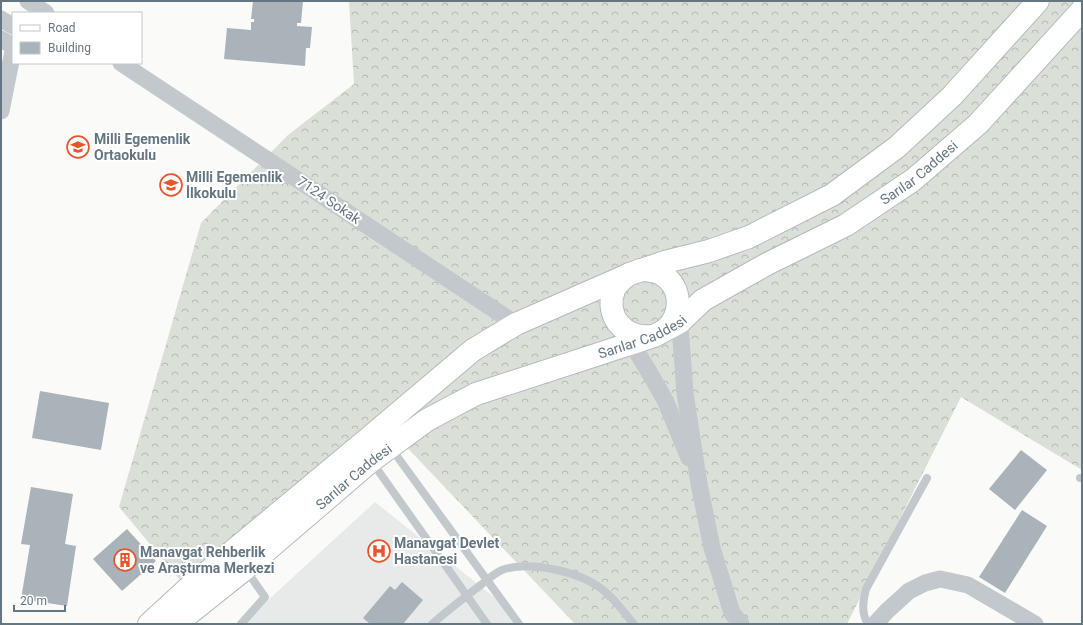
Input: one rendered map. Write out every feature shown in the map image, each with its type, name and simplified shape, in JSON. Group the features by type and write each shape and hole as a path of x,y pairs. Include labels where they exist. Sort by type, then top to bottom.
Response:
{"street":[{"path":"20,12 22,1"},
{"path":"28,1 44,12"},
{"name":"Sarılar Caddesi","path":"149,624 186,590 473,350 516,324 635,272 709,251 749,237 832,195 897,147 946,101 1038,1"},
{"name":"Sarılar Caddesi","path":"176,624 245,569 372,461 427,420 476,394 627,336 669,323 703,300 767,264 846,225 913,180 978,124 1082,10"},
{"path":"1,19 12,25"},
{"path":"1,39 12,45"},
{"path":"1,111 12,56"},
{"name":"7124 Sokak","path":"123,64 516,324"},
{"path":"699,484 665,400 627,336 616,321 612,311 614,289 620,280 635,272 652,270 662,274 671,282 677,292 669,323 686,393 699,484 712,548 732,613 741,624"},
{"path":"875,624 887,610 909,591 925,583 940,579 968,584 1036,624"}],"lane":[{"path":"390,447 519,624"},
{"path":"372,461 487,624"},
{"path":"868,624 863,612 863,602 866,590 927,478"},
{"path":"432,624 487,579 502,570 527,567 557,570 574,575 589,582 604,590 634,624"},
{"path":"241,624 264,597 245,569"}],"shaded area":[{"name":"Manavgat Devlet Hastanesi","path":"375,502 499,601 513,624 242,624"}],"green space":[{"path":"349,1 1082,1 1082,470 961,397 847,624 575,624 378,417 180,580 119,507 201,223 288,135 354,84"}],"building":[{"path":"253,1 303,1 301,23 297,23 297,26 312,27 310,48 306,48 305,66 224,59 227,28 251,30 251,22 254,22 254,19 251,19"},
{"path":"40,391 109,403 101,450 32,438"},
{"path":"1021,450 1047,470 1015,510 989,489"},
{"path":"31,487 73,494 65,544 76,546 67,606 21,599 30,545 21,544"},
{"path":"1022,510 1047,526 1005,593 979,577"},
{"name":"Manavgat Rehberlik ve Araştırma Merkezi","path":"127,529 156,561 122,591 93,559"},
{"path":"402,582 423,600 403,624 370,624 363,618 390,586 395,590"}],"place":[{"name":"Milli Egemenlik Ortaokulu","path":"78,147"},
{"name":"Milli Egemenlik İlkokulu","path":"171,185"},
{"name":"Manavgat Devlet Hastanesi","path":"379,551"},
{"name":"Manavgat Rehberlik ve Araştırma Merkezi","path":"125,560"}]}
